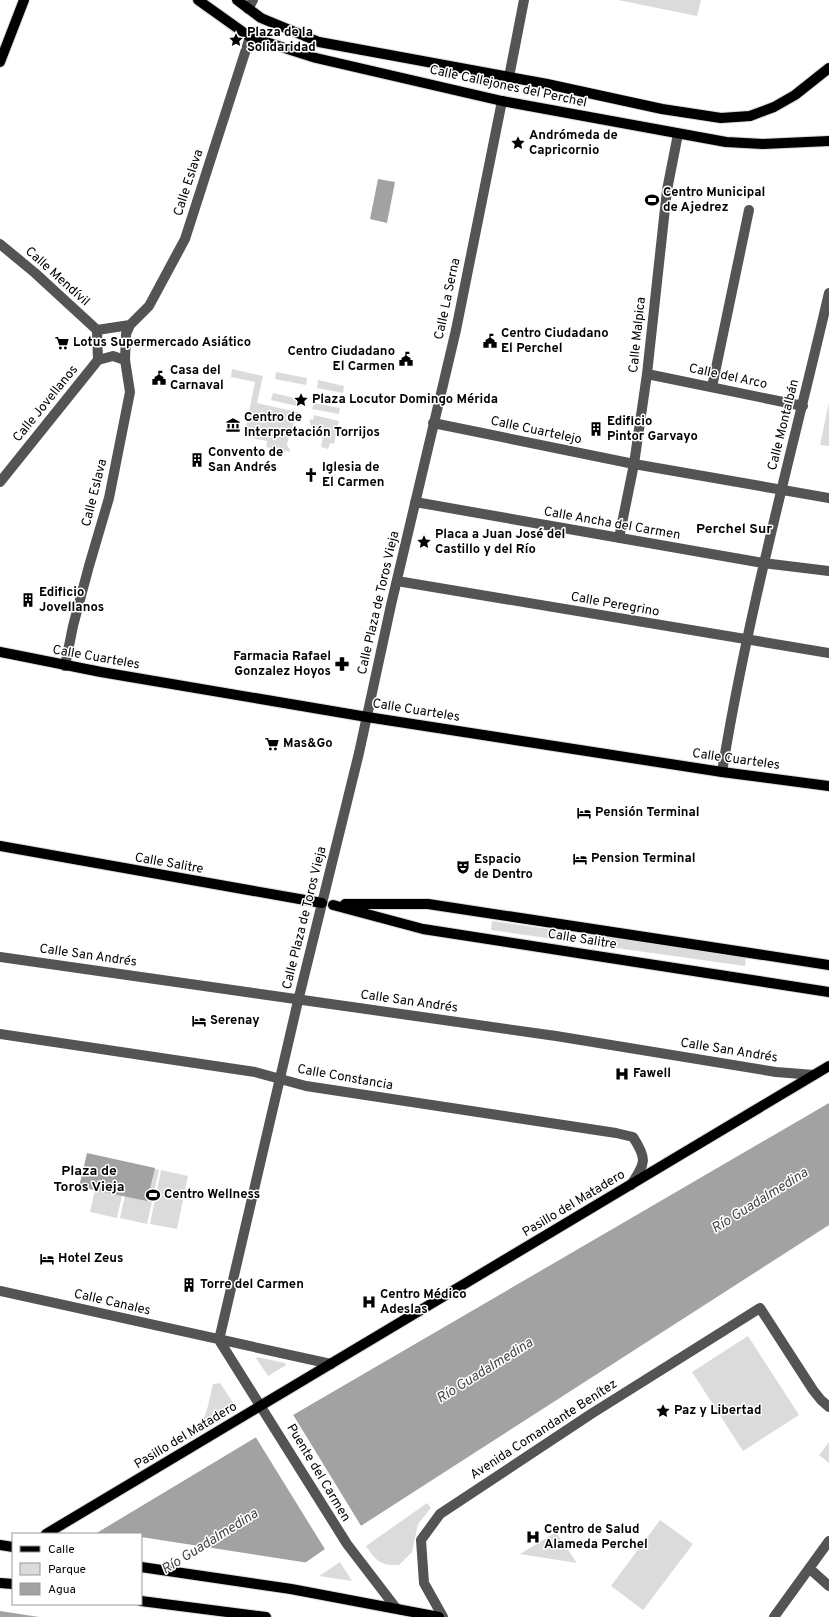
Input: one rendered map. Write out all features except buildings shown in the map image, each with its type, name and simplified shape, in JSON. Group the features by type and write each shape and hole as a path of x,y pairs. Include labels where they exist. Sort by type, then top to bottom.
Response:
{"main road":[{"path":"0,62 24,0"},
{"name":"Calle Callejones del Perchel","path":"198,0 250,37 316,58 502,101 726,142 763,144 829,141"},
{"name":"Calle Callejones del Perchel","path":"237,0 251,4 261,18 320,42 509,77 662,109 721,118 750,116 774,107 795,95 829,68"},
{"name":"Calle Cuarteles","path":"0,652 65,666 367,717 722,772 829,786"},
{"name":"Calle Salitre","path":"0,846 322,903"},
{"name":"Calle Salitre","path":"333,905 428,904 829,965"},
{"name":"Calle Salitre","path":"333,905 423,929 829,992"},
{"name":"Pasillo del Matadero","path":"52,1533 264,1410 331,1364 829,1066"},
{"path":"0,1545 12,1543"},
{"path":"0,1545 12,1547"},
{"path":"142,1567 292,1589 438,1617"},
{"path":"0,1582 12,1584"},
{"path":"142,1601 266,1617"}],"street":[{"path":"509,77 524,0"},
{"name":"Calle Eslava","path":"65,666 89,566 109,498 130,392 125,360 126,334 130,324 148,306 185,239 250,37"},
{"name":"Calle La Serna","path":"415,502 456,330 502,101"},
{"name":"Calle Malpica","path":"619,538 634,464 647,374 667,190 678,134"},
{"path":"712,387 749,210"},
{"name":"Calle Mendívil","path":"0,244 36,273 97,330"},
{"name":"Calle Montalbán","path":"722,772 763,563 803,406 829,293"},
{"path":"125,360 113,356 98,360 97,330 130,324"},
{"name":"Calle Jovellanos","path":"0,482 98,360"},
{"name":"Calle del Arco","path":"647,374 803,406"},
{"name":"Calle Cuartelejo","path":"433,422 634,464 829,498"},
{"name":"Calle Ancha del Carmen","path":"415,502 763,563 829,571"},
{"name":"Calle Plaza de Toros Vieja","path":"219,1340 279,1079 367,717 415,502"},
{"name":"Calle Peregrino","path":"397,581 829,654"},
{"name":"Calle Salitre","path":"322,903 333,905"},
{"name":"Calle San Andrés","path":"0,957 556,1036 776,1072 814,1075"},
{"name":"Calle Constancia","path":"0,1034 255,1072 306,1086 616,1133 632,1137 643,1152 643,1166 630,1185"},
{"name":"Calle Canales","path":"0,1291 219,1340"},
{"name":"Avenida Comandante Benítez","path":"443,1617 424,1583 421,1540 440,1514 591,1414 760,1308 813,1390 820,1400 829,1407"},
{"path":"219,1340 331,1364"},
{"name":"Puente del Carmen","path":"219,1340 347,1544 396,1608"},
{"path":"774,1617 829,1541"},
{"path":"810,1569 829,1586"}],"green space":[{"path":"618,0 701,0 697,16"},
{"path":"232,369 263,376 257,403 301,413 300,417 293,424 295,432 289,436 287,445 291,452 266,447 267,441 244,436 255,382 231,377"},
{"path":"276,372 307,378 306,385 275,379"},
{"path":"318,380 344,386 343,393 317,388"},
{"path":"273,393 303,400 301,407 271,400"},
{"path":"829,402 829,446 820,445"},
{"path":"314,403 340,408 339,414 312,409"},
{"path":"314,415 339,421 334,444 330,443 328,449 321,447 324,431 312,429 309,419 313,420"},
{"path":"492,921 569,932 568,941 491,930"},
{"path":"589,935 746,956 745,966 588,944"},
{"path":"102,1158 129,1164 117,1218 90,1212"},
{"path":"132,1164 159,1170 147,1224 120,1218"},
{"path":"161,1170 188,1176 177,1229 150,1224"},
{"path":"748,1336 799,1415 743,1451 692,1372"},
{"path":"256,1358 285,1363 286,1365 268,1376"},
{"path":"220,1383 236,1407 220,1421 190,1439 189,1436 200,1426 206,1413 213,1384"},
{"path":"829,1442 829,1463 819,1455"},
{"path":"427,1503 431,1508 418,1524 412,1552 399,1565 388,1565 376,1559 366,1546"},
{"path":"660,1520 693,1544 643,1610 611,1586"},
{"path":"556,1532 577,1563 520,1554"},
{"path":"340,1562 352,1581 319,1576"}],"water":[{"path":"378,179 395,182 387,223 370,219"},
{"name":"Río Guadalmedina","path":"829,1103 829,1225 325,1549 227,1617 0,1617 0,1592 12,1603 12,1605 142,1605 142,1533 97,1533 293,1415"},
{"path":"87,1153 155,1168 147,1201 79,1187"}],"pier":[{"path":"292,1413 363,1529 326,1551 255,1436"},
{"path":"142,1537 309,1563 231,1617 39,1617 0,1611 0,1590 12,1583 12,1605 142,1605"}],"place":[{"name":"Plaza de la Solidaridad","path":"236,40"},
{"name":"Andrómeda de Capricornio","path":"518,143"},
{"name":"Centro Municipal de Ajedrez","path":"652,200"},
{"name":"Centro Ciudadano El Perchel","path":"490,341"},
{"name":"Lotus Supermercado Asiático","path":"62,343"},
{"name":"Centro Ciudadano El Carmen","path":"406,359"},
{"name":"Casa del Carnaval","path":"159,378"},
{"name":"Plaza Locutor Domingo Mérida","path":"301,400"},
{"name":"Centro de Interpretación Torrijos","path":"233,425"},
{"name":"Edificio Pintor Garvayo","path":"596,429"},
{"name":"Convento de San Andrés","path":"197,460"},
{"name":"Iglesia de El Carmen","path":"311,475"},
{"name":"Placa a Juan José del Castillo y del Río","path":"424,542"},
{"name":"Edificio Jovellanos","path":"28,600"},
{"name":"Farmacia Rafael Gonzalez Hoyos","path":"342,664"},
{"name":"Mas&Go","path":"272,744"},
{"name":"Pensión Terminal","path":"584,813"},
{"name":"Pension Terminal","path":"580,859"},
{"name":"Espacio de Dentro","path":"463,867"},
{"name":"Serenay","path":"199,1021"},
{"name":"Fawell","path":"622,1074"},
{"name":"Centro Wellness","path":"153,1195"},
{"name":"Hotel Zeus","path":"47,1259"},
{"name":"Torre del Carmen","path":"189,1285"},
{"name":"Centro Médico Adeslas","path":"369,1302"},
{"name":"Paz y Libertad","path":"663,1411"},
{"name":"Centro de Salud Alameda Perchel","path":"533,1537"}],"district":[{"name":"Perchel Sur","path":"734,529"},
{"name":"Plaza de Toros Vieja","path":"89,1180"}]}
